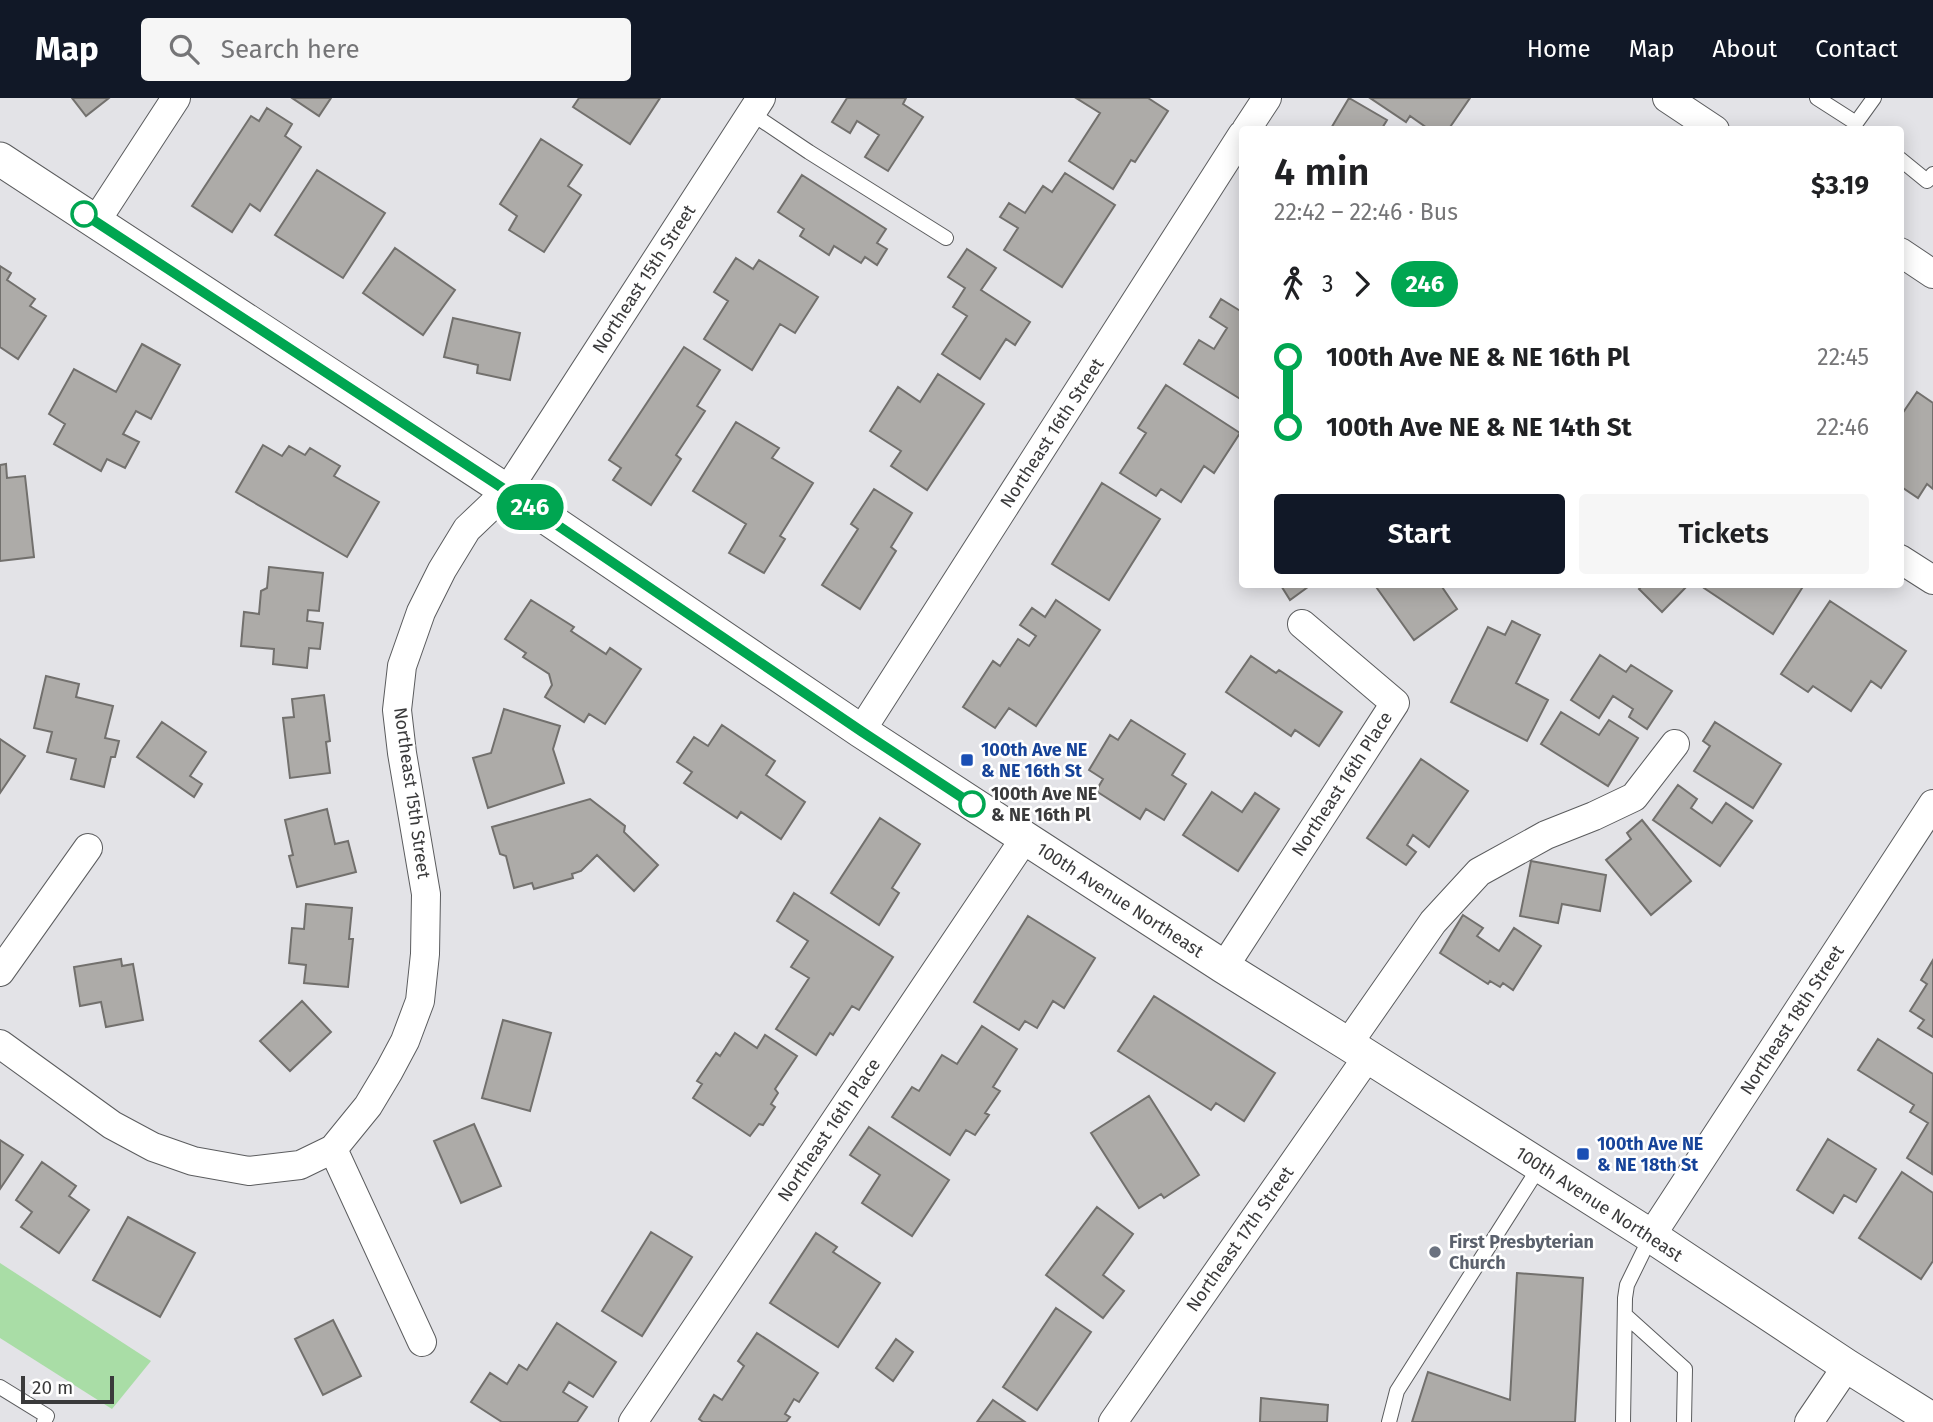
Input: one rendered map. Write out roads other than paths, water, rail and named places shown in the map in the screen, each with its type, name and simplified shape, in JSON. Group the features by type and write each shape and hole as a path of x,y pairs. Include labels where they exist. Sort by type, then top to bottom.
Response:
{"street":[{"path":"96,221 176,98"},
{"path":"1249,126 1267,98"},
{"path":"1667,98 1709,126"},
{"name":"Northeast 15th Street","path":"333,1149 368,1106 389,1071 421,1001 426,894 397,710 402,666 421,612 442,570 467,530 507,491 756,106"},
{"name":"Northeast 16th Street","path":"861,731 1239,140"},
{"name":"100th Avenue Northeast","path":"0,159 507,491 861,731 1025,838 1651,1236 1933,1420"},
{"path":"1904,256 1933,274"},
{"path":"1904,562 1933,580"},
{"name":"Northeast 16th Place","path":"1224,967 1395,703 1302,624"},
{"path":"1358,1050 1433,922 1479,872 1546,835 1634,797 1675,744"},
{"name":"Northeast 18th Street","path":"1651,1236 1933,804"},
{"name":"Northeast 16th Place","path":"633,1422 1025,838"},
{"path":"0,972 88,848"},
{"path":"0,1044 112,1125 153,1147 192,1161 249,1171 300,1165 333,1149 422,1342"},
{"name":"Northeast 17th Street","path":"1113,1422 1358,1050"},
{"path":"1809,1422 1847,1366"}],"lane":[{"path":"1816,98 1856,126"},
{"path":"1858,126 1874,98"},
{"path":"756,106 809,152 946,238"},
{"path":"1904,162 1927,181 1933,174"},
{"path":"1389,1422 1396,1391 1540,1166"},
{"path":"1623,1422 1625,1298 1627,1286 1651,1236"},
{"path":"1625,1315 1685,1369 1684,1422"},
{"path":"0,1387 47,1416 44,1422"}],"place":[{"name":"100th Ave NE & NE 16th St","path":"967,760"},
{"name":"100th Ave NE & NE 16th Pl","path":"972,804"},
{"name":"100th Ave NE & NE 18th St","path":"1583,1154"},
{"name":"First Presbyterian Church","path":"1435,1252"}]}
